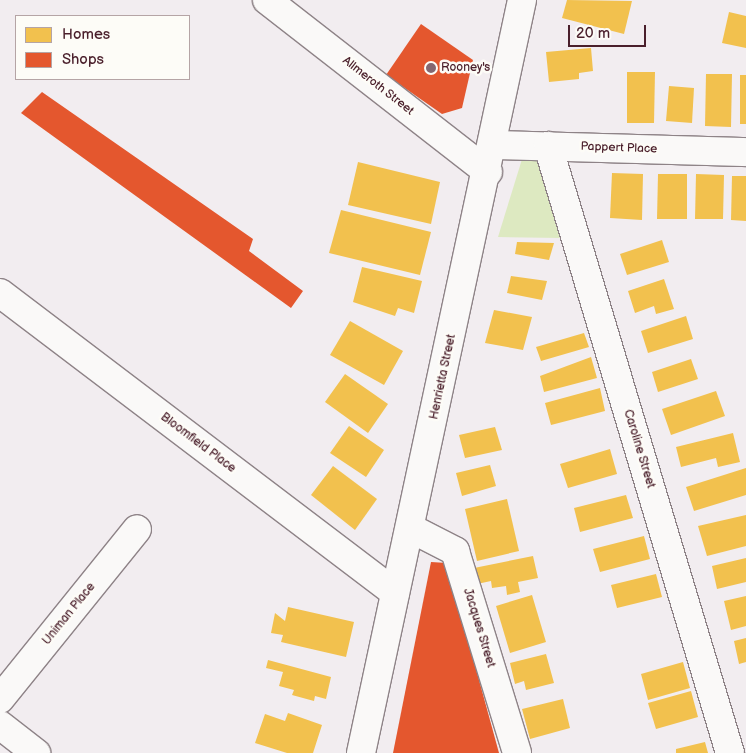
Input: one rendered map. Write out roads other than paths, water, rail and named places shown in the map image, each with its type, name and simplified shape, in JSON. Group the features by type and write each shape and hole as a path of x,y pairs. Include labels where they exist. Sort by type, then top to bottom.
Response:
{"street":[{"name":"Allmeroth Street","path":"267,0 490,158"},
{"name":"Henrietta Street","path":"361,753 490,158 522,0"},
{"name":"Pappert Place","path":"490,158 548,146 746,152"},
{"name":"Caroline Street","path":"548,146 730,753"},
{"name":"Bloomfield Place","path":"0,294 395,592"},
{"name":"Jacques Street","path":"410,528 455,551 517,753"},
{"name":"Uniman Place","path":"0,699 138,529"},
{"path":"0,725 36,753"}],"place":[{"name":"Rooney's","path":"431,68"}]}
